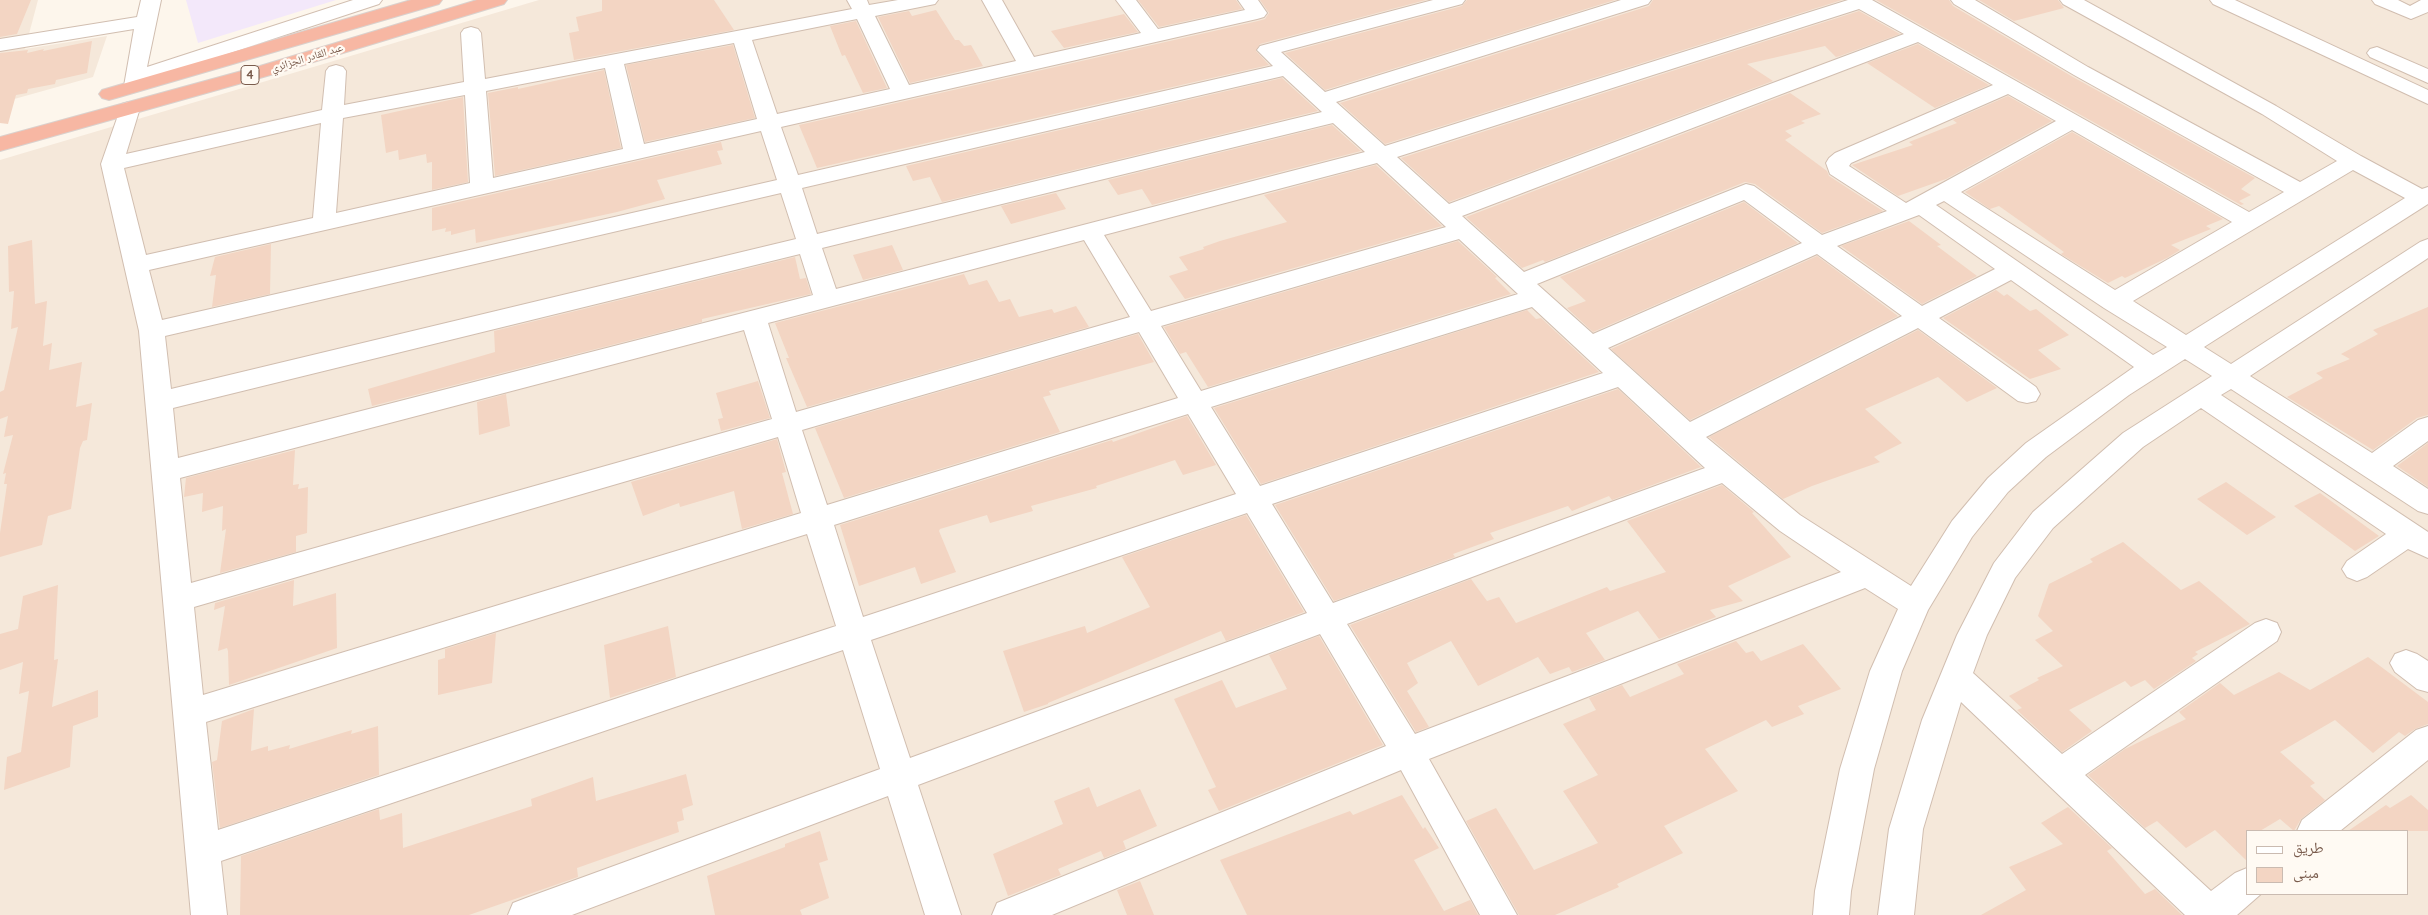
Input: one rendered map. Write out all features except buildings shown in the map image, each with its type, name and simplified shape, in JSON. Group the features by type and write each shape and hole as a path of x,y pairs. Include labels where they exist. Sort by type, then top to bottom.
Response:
{"highway":[{"name":"عبد القادر الجزائري","path":"0,124 133,90 432,0"},
{"name":"عبد القادر الجزائري","path":"0,144 133,90 267,70 497,0"}],"street":[{"path":"151,0 145,21 133,90 112,164 152,331 209,915"},
{"path":"133,90 372,0"},
{"path":"112,164 332,114 741,35 860,6 928,0"},
{"path":"992,0 1028,64"},
{"path":"1126,0 1153,36"},
{"path":"136,265 1257,12 1248,0"},
{"path":"1455,0 1393,7 1267,50 1726,471 1790,523 1915,605"},
{"path":"158,402 809,244 1330,107 1641,0"},
{"path":"1961,0 2090,76 2301,192"},
{"path":"2070,0 2269,110 2353,161 2425,196"},
{"path":"2220,0 2428,98"},
{"path":"2261,0 2428,77"},
{"path":"2382,0 2411,13 2426,7"},
{"path":"165,472 1381,155 1860,1 2249,222"},
{"path":"860,6 902,92"},
{"path":"0,45 145,21"},
{"path":"471,34 482,187"},
{"path":"741,35 827,300"},
{"path":"178,599 1145,322 1455,222 1919,35"},
{"path":"613,60 635,152"},
{"path":"152,331 1288,68"},
{"path":"324,222 336,70"},
{"path":"2009,86 1843,158 1837,163 1838,169 1912,208 2012,270 2153,368"},
{"path":"1590,346 1819,244 1912,208 2071,122"},
{"path":"2114,302 2353,161"},
{"path":"190,712 1195,402 1528,289 1746,191 2028,394"},
{"path":"1944,191 2428,503"},
{"path":"1831,915 1833,890 1857,769 1886,671 1915,605 1962,529 1998,485 2036,450 2120,388 2425,196"},
{"path":"1090,231 1408,752 1499,915"},
{"path":"1896,915 1906,829 1938,720 1972,635 2004,571 2043,520 2133,440 2428,247"},
{"path":"1687,435 2012,270"},
{"path":"754,320 943,915"},
{"path":"202,851 1622,376"},
{"path":"2201,395 2418,540"},
{"path":"2353,497 2428,426"},
{"path":"526,915 1726,471"},
{"path":"2357,569 2418,540"},
{"path":"1010,915 1408,752 1868,574"},
{"path":"2060,774 2266,632"},
{"path":"1956,677 2211,915 2246,886"},
{"path":"2315,830 2428,740"}],"shaded area":[{"path":"0,0 38,0 25,49 107,36 93,77 0,103"},
{"path":"186,0 336,0 198,43"},
{"path":"539,0 2428,0 2428,915 0,915 0,160"}]}
